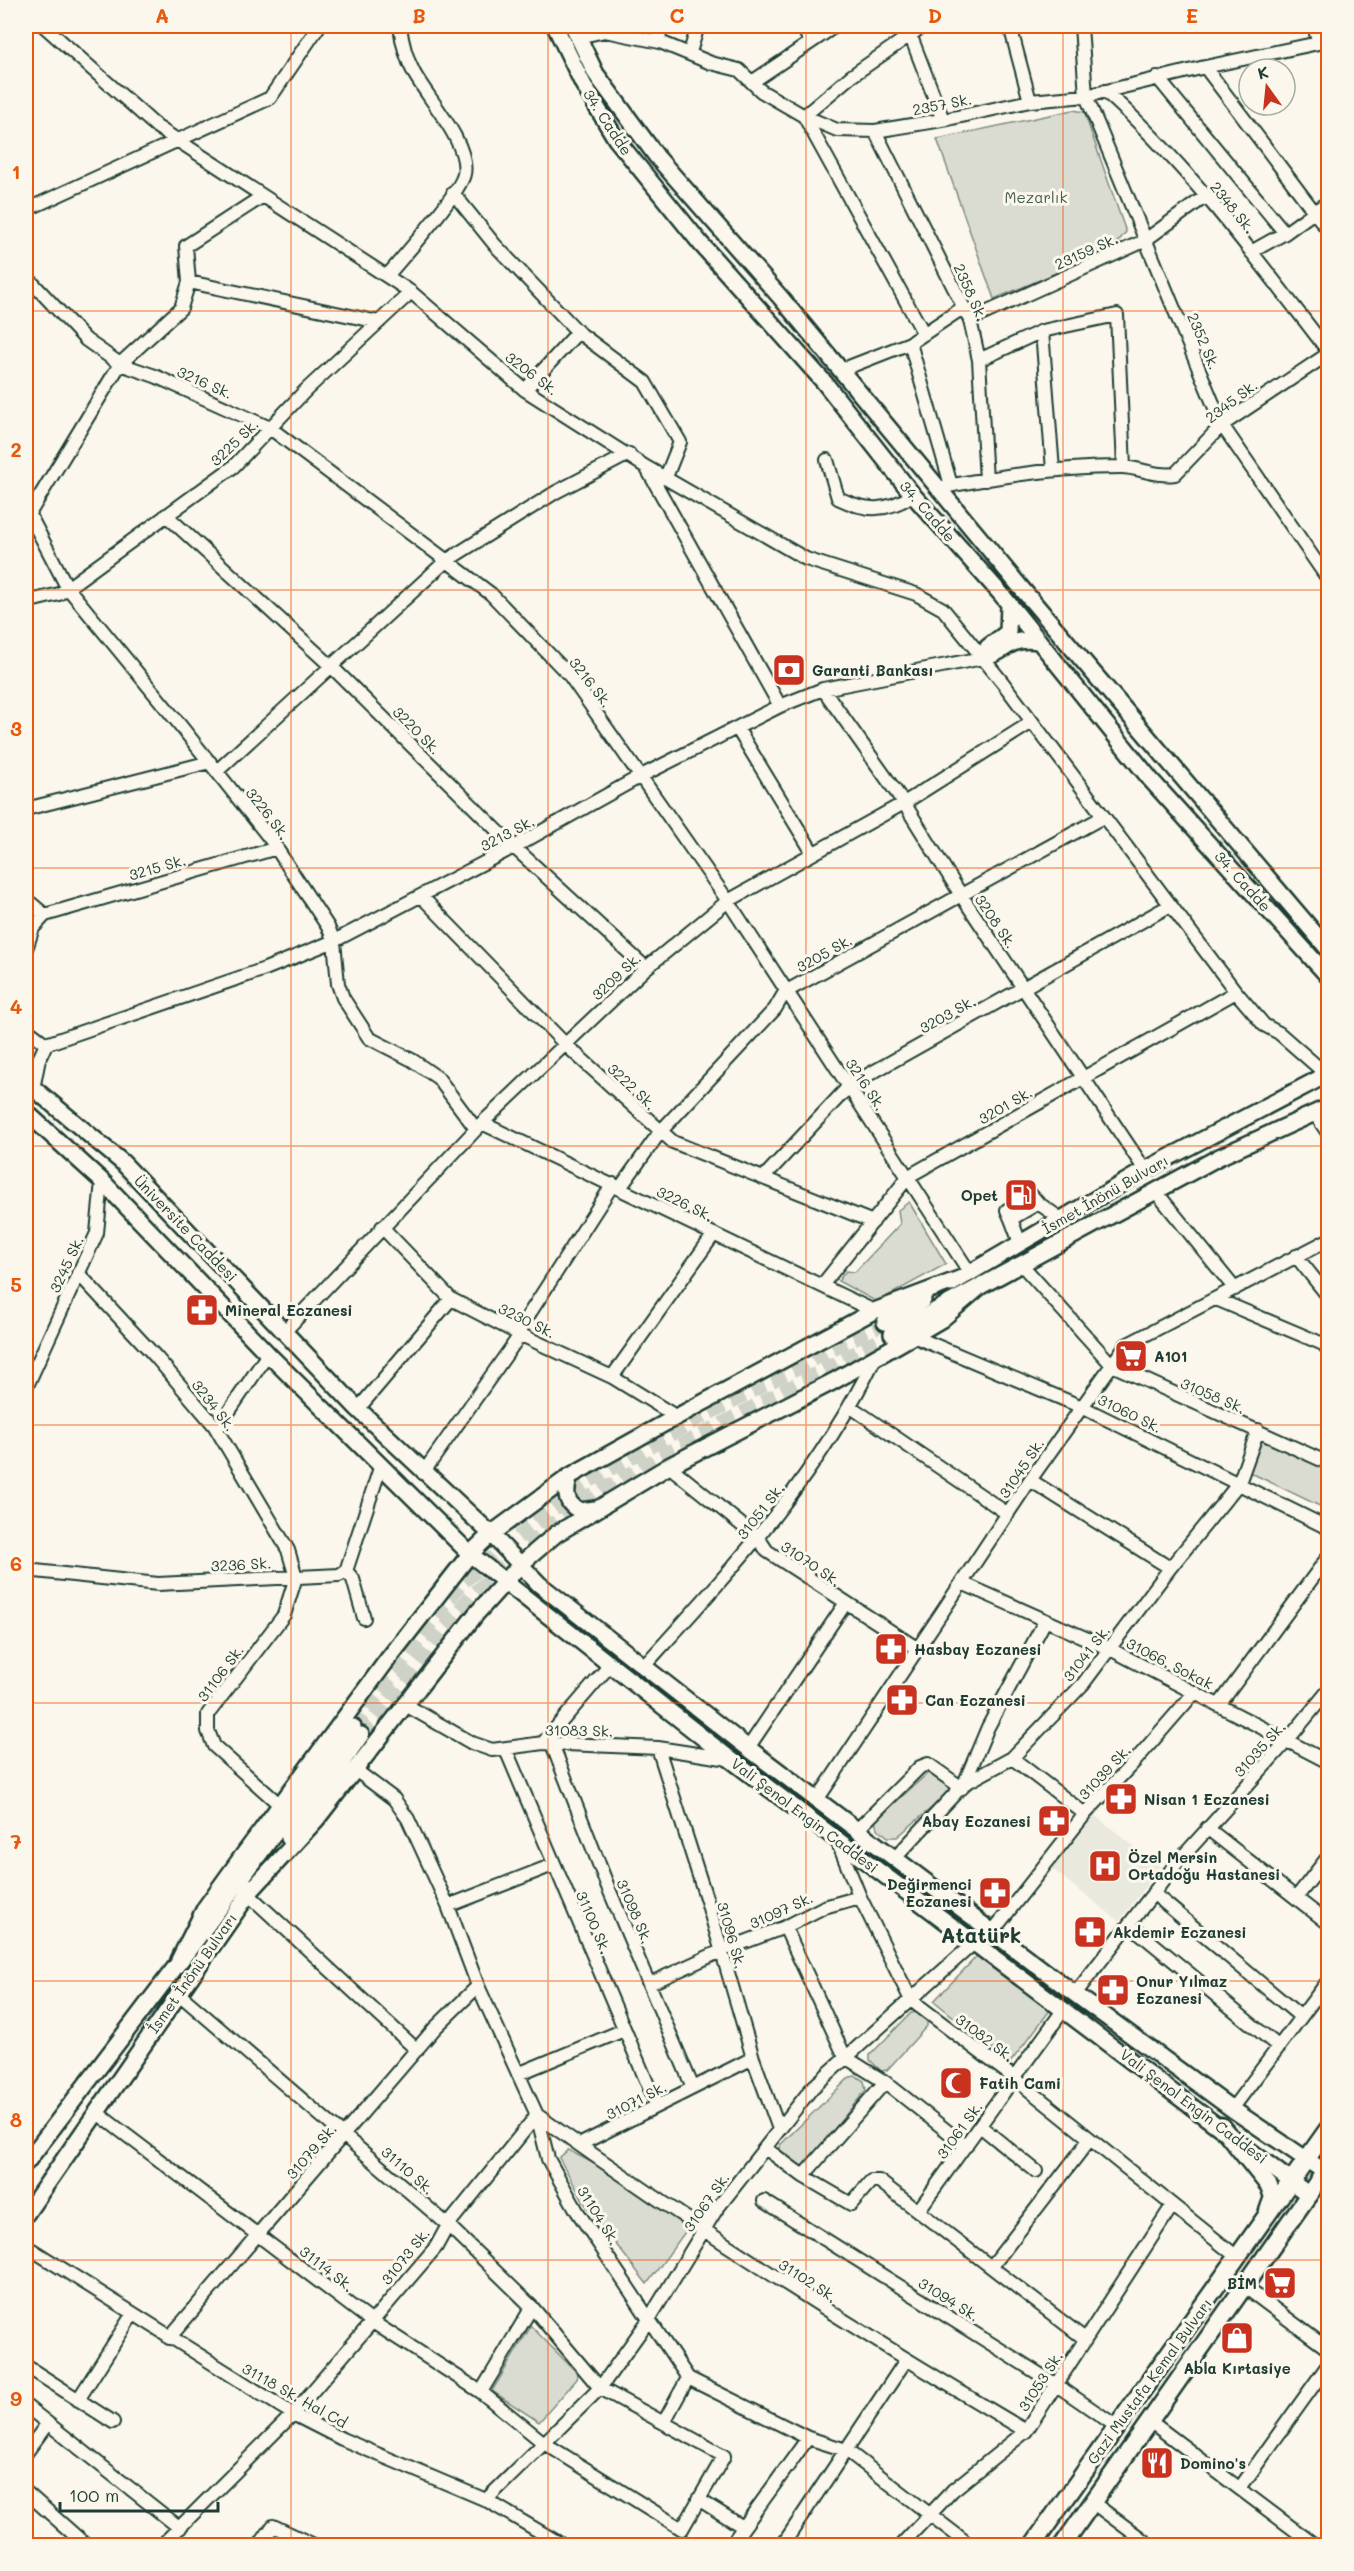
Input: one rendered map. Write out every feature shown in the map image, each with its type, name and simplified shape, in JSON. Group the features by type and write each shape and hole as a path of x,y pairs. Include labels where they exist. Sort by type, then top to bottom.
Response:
{"highway":[{"path":"1221,2126 1269,2186 1273,2197 1263,2224"},
{"name":"Gazi Mustafa Kemal Bulvarı","path":"1032,2546 1329,2129"},
{"name":"Gazi Mustafa Kemal Bulvarı","path":"1062,2546 1327,2171"}],"main road":[{"name":"34. Cadde","path":"555,26 583,84 616,140 700,243 824,382 913,495 1009,604 1151,780 1329,976"},
{"name":"34. Cadde","path":"575,31 596,74 657,157 945,487 1143,733 1329,949"},
{"path":"1009,604 1011,636"},
{"path":"983,658 988,647 1011,636 1039,641"},
{"name":"İsmet İnönü Bulvarı","path":"1322,1110 1219,1157 1157,1193 1021,1264 889,1328 964,1276 1145,1170 1328,1074"},
{"name":"Üniversite Caddesi","path":"29,1086 122,1162 358,1409 521,1564"},
{"name":"Üniversite Caddesi","path":"26,1112 102,1180 268,1354 470,1554 504,1583"},
{"path":"178,1960 205,1908 280,1805 470,1554 491,1534 570,1476 677,1417 874,1311 964,1276"},
{"path":"248,1894 316,1820 476,1614 521,1564 555,1534 669,1466 913,1336 942,1319 982,1284"},
{"path":"570,1476 566,1494 569,1503 581,1511 595,1509"},
{"name":"Vali Şenol Engin Caddesi","path":"521,1564 539,1584 748,1748 1232,2109 1327,2171"},
{"name":"Vali Şenol Engin Caddesi","path":"504,1583 730,1759 836,1836 1309,2195"},
{"name":"İsmet İnönü Bulvarı","path":"26,2163 178,1960 357,1731 248,1894 26,2214"}],"street":[{"name":"3206 Sk.","path":"44,26 157,127 411,292 525,390 629,454 646,467 780,706"},
{"path":"26,210 179,142 270,98 320,26"},
{"path":"387,276 453,193 464,175 464,155 414,73 402,45 400,26"},
{"path":"659,26 660,42"},
{"path":"690,52 698,26"},
{"path":"802,26 810,41"},
{"path":"752,82 835,26"},
{"path":"923,26 850,76 804,116 924,334"},
{"path":"1010,26 1030,101"},
{"name":"2352 Sk.","path":"1081,26 1086,96 1222,425 1329,579"},
{"path":"1314,26 1324,41"},
{"name":"2357 Sk.","path":"575,31 605,28 690,52 711,63 739,70 761,91 804,116 837,129 875,131 943,120 1030,101 1086,96 1205,66 1324,41"},
{"path":"910,34 943,120"},
{"path":"1205,66 1329,230"},
{"path":"1157,78 1286,232"},
{"name":"2348 Sk.","path":"1105,91 1150,132 1206,196 1329,352"},
{"name":"2358 Sk.","path":"875,131 970,320 979,360 986,480"},
{"path":"453,193 495,245 578,332 645,382 680,442 666,477"},
{"path":"27,511 120,364 181,308 189,282 186,246 263,196"},
{"name":"23159 Sk.","path":"970,320 1144,241 1206,196"},
{"path":"1251,252 1286,232 1329,202"},
{"name":"3216 Sk.","path":"26,276 86,340 120,364 154,376 270,428 491,594 570,676 728,901 785,992 850,1085 909,1176 964,1276"},
{"path":"189,282 379,322"},
{"name":"3225 Sk.","path":"26,602 59,594 233,467 270,428 411,292"},
{"path":"841,370 909,343 964,307"},
{"path":"909,343 945,487 1053,470 1124,467 1117,315 1042,331 979,360"},
{"path":"1042,331 1053,470"},
{"path":"525,390 578,332"},
{"name":"2345 Sk.","path":"1124,467 1164,476 1175,474 1222,425 1329,352"},
{"path":"26,809 213,766 332,667 446,561 556,492 629,454"},
{"path":"827,460 838,498 853,505 871,509 895,506 913,495"},
{"path":"646,467 806,559 916,594 943,609 1032,722 1236,992 1264,1025 1280,1033 1328,1074"},
{"name":"3226 Sk.","path":"27,511 67,587 277,848 328,927 334,941 338,984 343,998 369,1038 412,1060 438,1078 479,1126 616,1186 823,1284 874,1311"},
{"name":"3220 Sk.","path":"166,515 332,667 514,847 646,968"},
{"name":"3213 Sk.","path":"46,1044 265,969 334,941 514,847 641,776 780,706 823,689 983,658"},
{"name":"3208 Sk.","path":"823,689 904,803 961,895 1145,1170"},
{"name":"3209 Sk.","path":"284,1332 479,1126 646,968 728,901 904,803 1032,722"},
{"path":"737,728 813,854"},
{"name":"3205 Sk.","path":"423,1473 519,1334 616,1186 660,1132 775,1009 785,992 1102,817"},
{"name":"3215 Sk.","path":"45,915 277,848"},
{"name":"3222 Sk.","path":"422,896 566,1045 673,1142 873,1222"},
{"path":"26,899 45,915 33,928 26,949"},
{"name":"3203 Sk.","path":"763,1178 850,1085 1169,906"},
{"name":"3201 Sk.","path":"823,1284 909,1176 1236,992"},
{"path":"26,1029 46,1044 29,1086"},
{"path":"1322,1110 1329,1133"},
{"name":"3245 Sk.","path":"26,1388 97,1233 102,1180"},
{"path":"1157,1193 1235,1289"},
{"path":"1020,1244 1011,1219 1038,1203 1061,1219"},
{"name":"3230 Sk.","path":"382,1227 451,1299 519,1334 612,1377 677,1417"},
{"path":"612,1377 714,1234"},
{"name":"31045 Sk.","path":"818,1800 1030,1480 1126,1345 1329,1240"},
{"path":"1296,1256 1329,1296"},
{"name":"31058 Sk.","path":"1021,1264 1112,1365 1329,1462"},
{"name":"3234 Sk.","path":"78,1273 156,1357 217,1429 288,1550 296,1577"},
{"path":"358,1409 451,1299"},
{"path":"1216,1299 1323,1344 1329,1350"},
{"name":"31060 Sk.","path":"913,1336 1082,1407 1329,1528"},
{"path":"217,1429 268,1354"},
{"name":"31051 Sk.","path":"645,1666 759,1539 851,1407 875,1358"},
{"path":"851,1407 1008,1514"},
{"name":"31041 Sk.","path":"896,1858 963,1786 1012,1758 1083,1684 1170,1568 1239,1483 1258,1430"},
{"path":"364,1618 353,1579 346,1571 381,1465"},
{"name":"31070 Sk.","path":"669,1466 759,1539 767,1551 845,1604 918,1649"},
{"path":"1030,1480 1170,1568"},
{"path":"1219,1705 1329,1557"},
{"name":"3236 Sk.","path":"26,1570 158,1584 339,1575 346,1571"},
{"name":"31106 Sk.","path":"280,1805 214,1746 208,1731 208,1714 284,1615 296,1577"},
{"name":"31066. Sokak","path":"962,1583 1110,1648 1286,1742 1329,1762"},
{"path":"748,1748 845,1604"},
{"path":"857,1830 920,1767 928,1764 963,1786 988,1727 1045,1621"},
{"path":"547,1744 610,1665"},
{"name":"31035 Sk.","path":"1075,1994 1153,1893 1207,1828 1286,1742 1329,1691"},
{"name":"31039 Sk.","path":"993,1931 1084,1814 1135,1761 1195,1692"},
{"name":"31083 Sk.","path":"404,1704 472,1743 492,1750 547,1744 658,1748 730,1759"},
{"name":"31098 Sk.","path":"547,1744 693,2088"},
{"name":"31096 Sk.","path":"658,1748 707,1901 753,2058 779,2129"},
{"name":"31100 Sk.","path":"506,1750 657,2106"},
{"path":"1012,1758 1084,1814"},
{"name":"31104 Sk.","path":"354,1770 394,1799 408,1819 448,1906 478,1986 537,2115 548,2159 577,2211 688,2378 808,2438 846,2450 971,2546"},
{"path":"1207,1828 1329,1923"},
{"name":"31082 Sk.","path":"836,1836 860,1897 911,2000 1013,2077 1237,2257"},
{"path":"1296,1898 1329,1857"},
{"path":"448,1906 553,1865"},
{"path":"1153,1893 1301,2017"},
{"path":"248,1894 417,2050"},
{"name":"31097 Sk.","path":"649,1984 721,1951 785,1928 825,1907 860,1897"},
{"path":"1129,1924 1279,2047"},
{"path":"785,1928 845,2057 885,2082 966,2146"},
{"name":"31067 Sk.","path":"486,2500 600,2388 648,2321 703,2231 812,2088 975,1942"},
{"path":"1232,2109 1329,1981"},
{"name":"31079 Sk.","path":"169,2338 417,2050 478,1986"},
{"name":"31110 Sk.","path":"178,1993 448,2224 532,2307 600,2388"},
{"name":"31061 Sk.","path":"918,2211 1064,2009"},
{"path":"518,2074 624,2031"},
{"name":"31071 Sk.","path":"579,2145 753,2058"},
{"path":"803,2176 885,2082"},
{"name":"31114 Sk.","path":"96,2112 371,2321 481,2392 544,2443 682,2529 698,2499"},
{"path":"537,2115 579,2145"},
{"name":"31073 Sk.","path":"160,2546 293,2414 436,2247 448,2224 537,2115"},
{"path":"981,2126 1036,2171"},
{"path":"992,2265 1090,2139"},
{"name":"31102 Sk.","path":"579,2145 703,2231 906,2360 1026,2431"},
{"path":"765,2148 803,2176 851,2204 871,2181 879,2181 992,2265 1085,2339"},
{"name":"31094 Sk.","path":"764,2201 1055,2384 1116,2426"},
{"name":"31053 Sk.","path":"900,2546 928,2514 986,2462 1026,2431 1172,2206"},
{"name":"31118 Sk. Hal Cd","path":"26,2246 132,2315 293,2414 342,2439 486,2500 564,2546"},
{"path":"1245,2288 1329,2349"},
{"path":"481,2392 532,2307"},
{"path":"78,2400 132,2315"},
{"path":"782,2546 906,2360"},
{"path":"1240,2488 1329,2365"},
{"path":"26,2366 112,2422"},
{"path":"664,2422 688,2378"},
{"path":"600,2388 724,2456 698,2499 743,2527"},
{"path":"26,2406 180,2528"},
{"path":"1150,2422 1316,2546"},
{"path":"26,2453 47,2424"},
{"path":"730,2546 808,2438"},
{"path":"26,2492 87,2546"},
{"path":"1092,2502 1151,2546"},
{"path":"260,2546 273,2526 316,2546"}],"shaded area":[{"name":"Özel Mersin Ortadoğu Hastanesi","path":"1090,1812 1161,1867 1119,1921 1048,1866"}],"green space":[{"name":"Mezarlık","path":"1073,110 1084,112 1126,232 1111,250 994,299 937,139"},
{"path":"909,1202 946,1264 877,1302 838,1281 846,1271 855,1272 900,1224 898,1210"},
{"path":"1262,1437 1328,1469 1328,1510 1249,1472"},
{"path":"928,1773 950,1788 949,1793 897,1837 888,1837 877,1828 875,1821"},
{"path":"979,1954 1051,2009 1010,2063 934,2001"},
{"path":"917,2012 927,2019 927,2026 887,2070 881,2071 870,2060 870,2055 911,2013"},
{"path":"856,2076 864,2081 866,2090 805,2165 799,2166 781,2154 780,2145 850,2077"},
{"path":"568,2150 610,2172 688,2228 647,2284 587,2207 559,2158"},
{"path":"531,2326 578,2374 577,2379 539,2422 492,2391"}],"tunnel":[{"path":"353,1727 461,1583 587,1482 699,1418 885,1322"},
{"path":"361,1735 471,1596 572,1508 669,1452 892,1334"}],"place":[{"name":"Garanti Bankası","path":"789,670"},
{"name":"Opet","path":"1021,1195"},
{"name":"Mineral Eczanesi","path":"202,1310"},
{"name":"A101","path":"1131,1356"},
{"name":"Hasbay Eczanesi","path":"891,1649"},
{"name":"Can Eczanesi","path":"902,1700"},
{"name":"Nisan 1 Eczanesi","path":"1121,1799"},
{"name":"Abay Eczanesi","path":"1054,1821"},
{"name":"Özel Mersin Ortadoğu Hastanesi","path":"1105,1866"},
{"name":"Değirmenci Eczanesi","path":"995,1893"},
{"name":"Akdemir Eczanesi","path":"1090,1932"},
{"name":"Onur Yılmaz Eczanesi","path":"1113,1990"},
{"name":"Fatih Cami","path":"956,2083"},
{"name":"BİM","path":"1280,2283"},
{"name":"Abla Kırtasiye","path":"1237,2338"},
{"name":"Domino's","path":"1157,2463"}],"district":[{"name":"Atatürk","path":"981,1934"}]}
